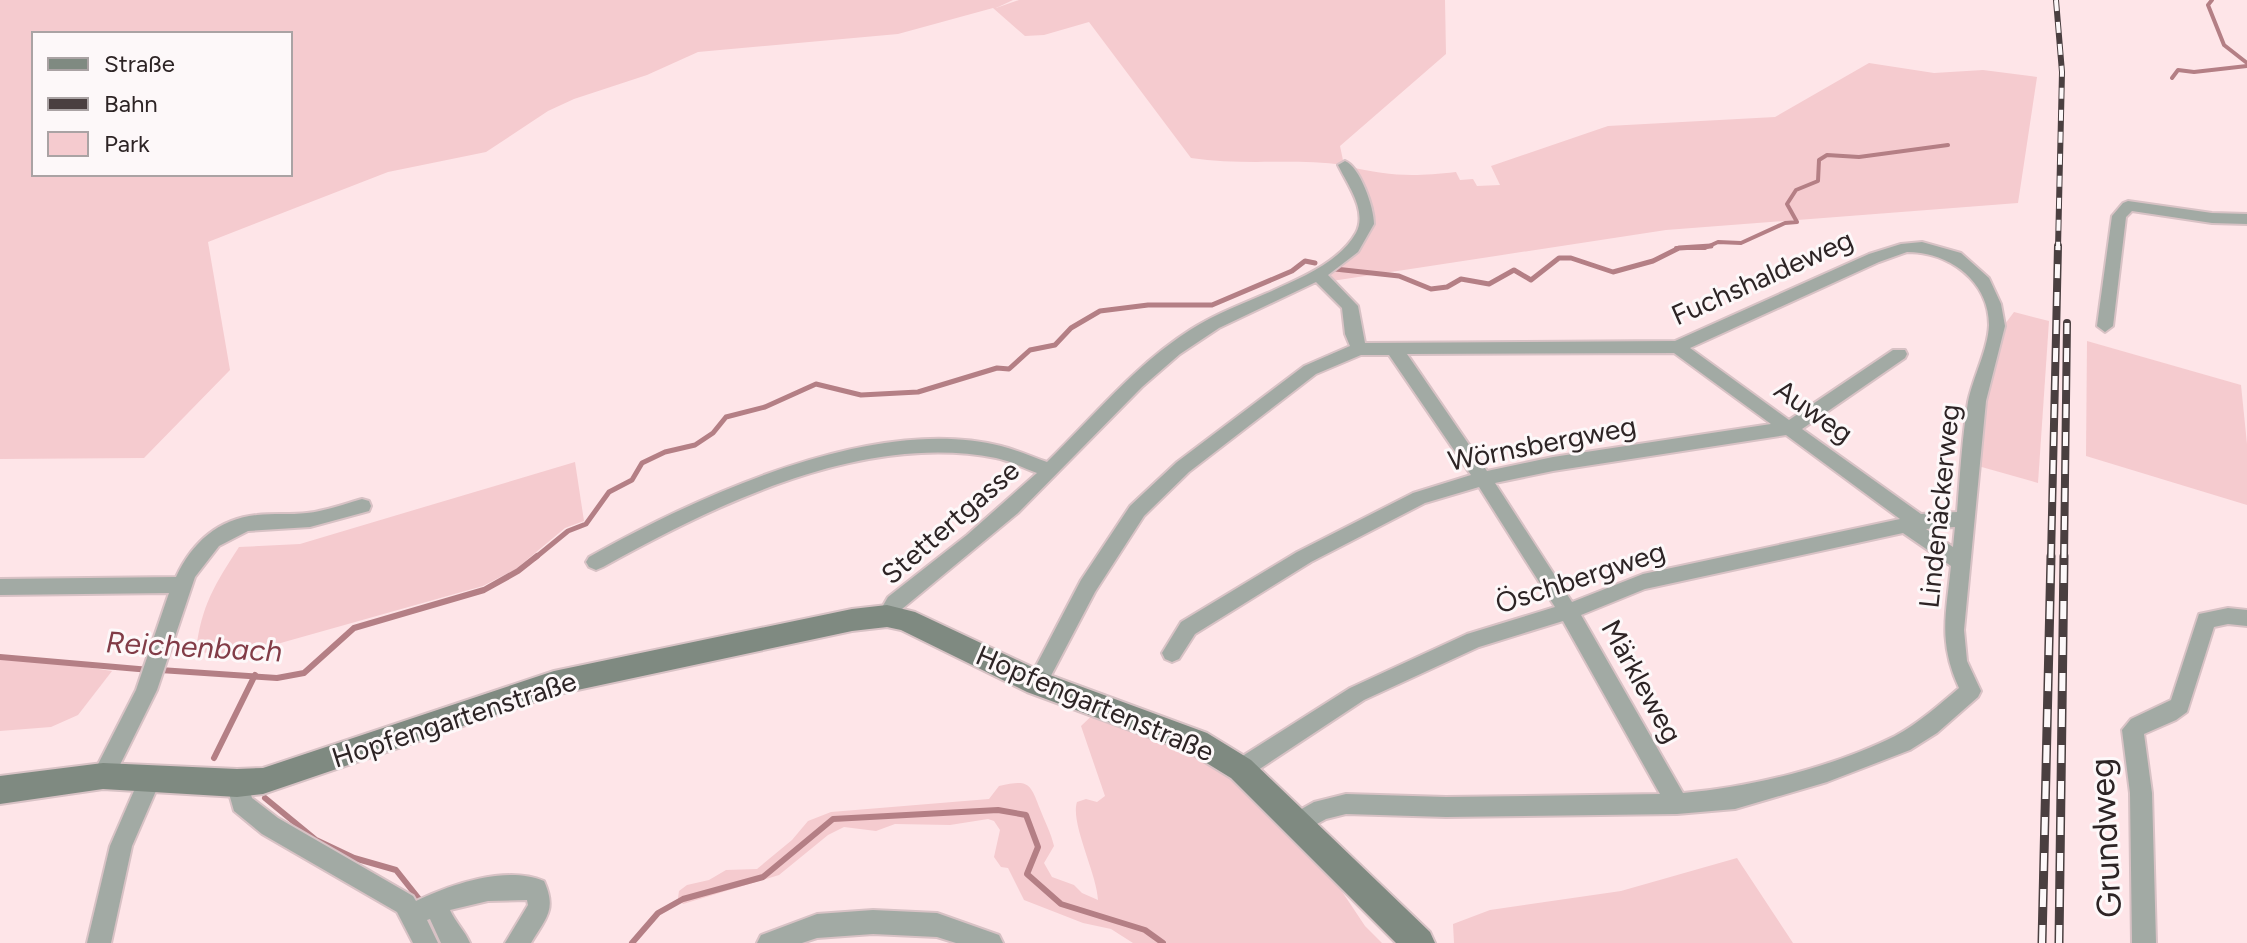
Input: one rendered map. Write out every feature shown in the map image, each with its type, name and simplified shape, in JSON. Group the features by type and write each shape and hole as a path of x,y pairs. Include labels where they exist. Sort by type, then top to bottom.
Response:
{"street":[{"name":"Stettertgasse","path":"887,616 895,603 1002,519 1145,375 1194,335 1231,312 1319,275 1346,254 1364,232 1366,205 1345,165"},
{"path":"2105,326 2119,216 2128,206 2212,218 2247,219"},
{"name":"Fuchshaldeweg","path":"1037,683 1088,586 1137,511 1183,467 1310,370 1359,349 1677,347 1874,258 1906,247 1942,252 1970,266 1988,290 1997,326"},
{"path":"1319,275 1350,306 1353,334 1359,349"},
{"name":"Lindenäckerweg","path":"1677,804 1735,799 1827,772 1902,743 1930,726 1971,691 1957,661 1954,630 1977,401 1997,326"},
{"name":"Auweg","path":"1677,347 1790,428 1960,562"},
{"name":"Märkleweg","path":"1394,349 1485,478 1570,611 1624,702 1677,804"},
{"name":"Wörnsbergweg","path":"1172,653 1188,628 1304,557 1419,498 1485,478 1553,464 1790,428 1899,354"},
{"name":"Stettertgasse","path":"596,562 638,530 799,469 926,447 976,446 1029,459 1051,471"},
{"path":"103,776 153,673 165,626 182,585 201,552 227,530 247,522 304,521 362,506"},
{"name":"Öschbergweg","path":"1241,769 1357,694 1474,640 1570,611 1643,582 1912,524 1965,519"},
{"path":"0,587 182,585"},
{"name":"Hopfengartenstraße","path":"0,790 103,776 237,783 263,781 554,683 852,620 887,616 932,630 1037,683 1184,736 1241,769 1419,943"},
{"name":"Grundweg","path":"2144,943 2141,793 2133,730 2139,723 2171,715 2180,705 2206,620 2228,616 2247,618"},
{"path":"99,943 121,846 151,777"},
{"path":"237,783 242,804 270,826 394,895 413,915 426,943"},
{"path":"1297,824 1322,809 1346,804 1446,807 1677,804"},
{"path":"413,915 435,903 506,887 536,889 540,907 517,943"},
{"path":"435,903 450,937 458,943"},
{"path":"769,943 817,926 873,922 937,925 991,943"}],"green space":[{"path":"0,0 1013,0 996,8 1019,0 1445,0 1446,54 1340,146 1344,165 1191,158 1089,22 1044,35 1025,36 993,8 898,34 698,52 647,75 548,111 486,152 388,172 208,242 230,370 144,458 0,459"},
{"path":"1869,63 1934,73 1983,70 2037,77 2018,203 1666,230 1286,288 1334,258 1354,237 1360,225 1360,201 1346,166 1400,175 1456,172 1460,180 1473,179 1477,186 1500,185 1491,166 1608,126 1775,117"},
{"path":"2014,312 2049,321 2038,483 1971,464 2002,328"},
{"path":"2087,341 2241,385 2247,444 2247,505 2086,456"},
{"path":"575,462 584,521 565,528 516,569 483,586 231,657 196,651 201,621 210,596 239,547 300,544"},
{"path":"0,660 45,661 112,671 78,715 51,727 0,731"},
{"path":"1101,707 1158,725 1297,824 1365,926 1382,943 1167,943 1147,928 1158,943 1133,943 1111,929 1083,923 1024,900 1008,868 1001,867 994,857 1000,830 994,821 988,819 950,825 895,824 876,831 844,827 828,835 779,875 683,904 678,898 679,891 687,885 709,880 726,870 757,869 792,840 808,821 831,812 989,799 999,786 1023,783 1031,788 1050,832 1054,846 1044,863 1052,877 1074,885 1082,893 1098,900 1076,811 1077,802 1086,799 1097,802 1105,796 1081,726"},
{"path":"1737,858 1793,943 1454,943 1453,924 1490,910 1621,891"}],"waterway":[{"path":"2212,0 2208,5 2224,45 2247,63"},
{"name":"Reichenbach","path":"2172,78 2178,70 2194,72 2247,66"},
{"name":"Reichenbach","path":"1709,246 1718,242 1741,243 1785,223 1797,222 1787,204 1796,190 1818,181 1819,160 1827,155 1859,157 1948,145"},
{"name":"Reichenbach","path":"1679,248 1709,246"},
{"name":"Reichenbach","path":"1679,248 1709,246"},
{"name":"Reichenbach","path":"1335,269 1399,276 1431,289 1447,287 1461,279 1489,284 1514,270 1531,280 1559,258 1571,258 1613,272 1653,261 1679,248"},
{"name":"Reichenbach","path":"535,558 568,531 586,524 609,492 632,480 642,463 665,452 695,445 713,433 726,417 765,407 816,384 861,395 918,392 997,368 1009,369 1030,350 1055,345 1071,328 1100,311 1148,305 1212,305 1292,271 1305,261 1315,263"},
{"name":"Reichenbach","path":"254,676 277,678 304,673 354,628 484,590 537,556"},
{"name":"Reichenbach","path":"0,657 150,670"},
{"name":"Reichenbach","path":"160,670 254,676"},
{"path":"214,758 254,676"},
{"path":"265,798 316,840 354,858 396,870 423,904"},
{"path":"632,943 658,913 683,899 763,877 833,819 998,810 1026,815 1038,847 1027,874 1061,904 1145,930 1163,943"}],"railway":[{"path":"2056,0 2062,72 2058,248"},
{"path":"2051,558 2058,246"},
{"path":"2064,558 2067,323"},
{"path":"2042,943 2051,556"},
{"path":"2059,943 2064,556"}]}
